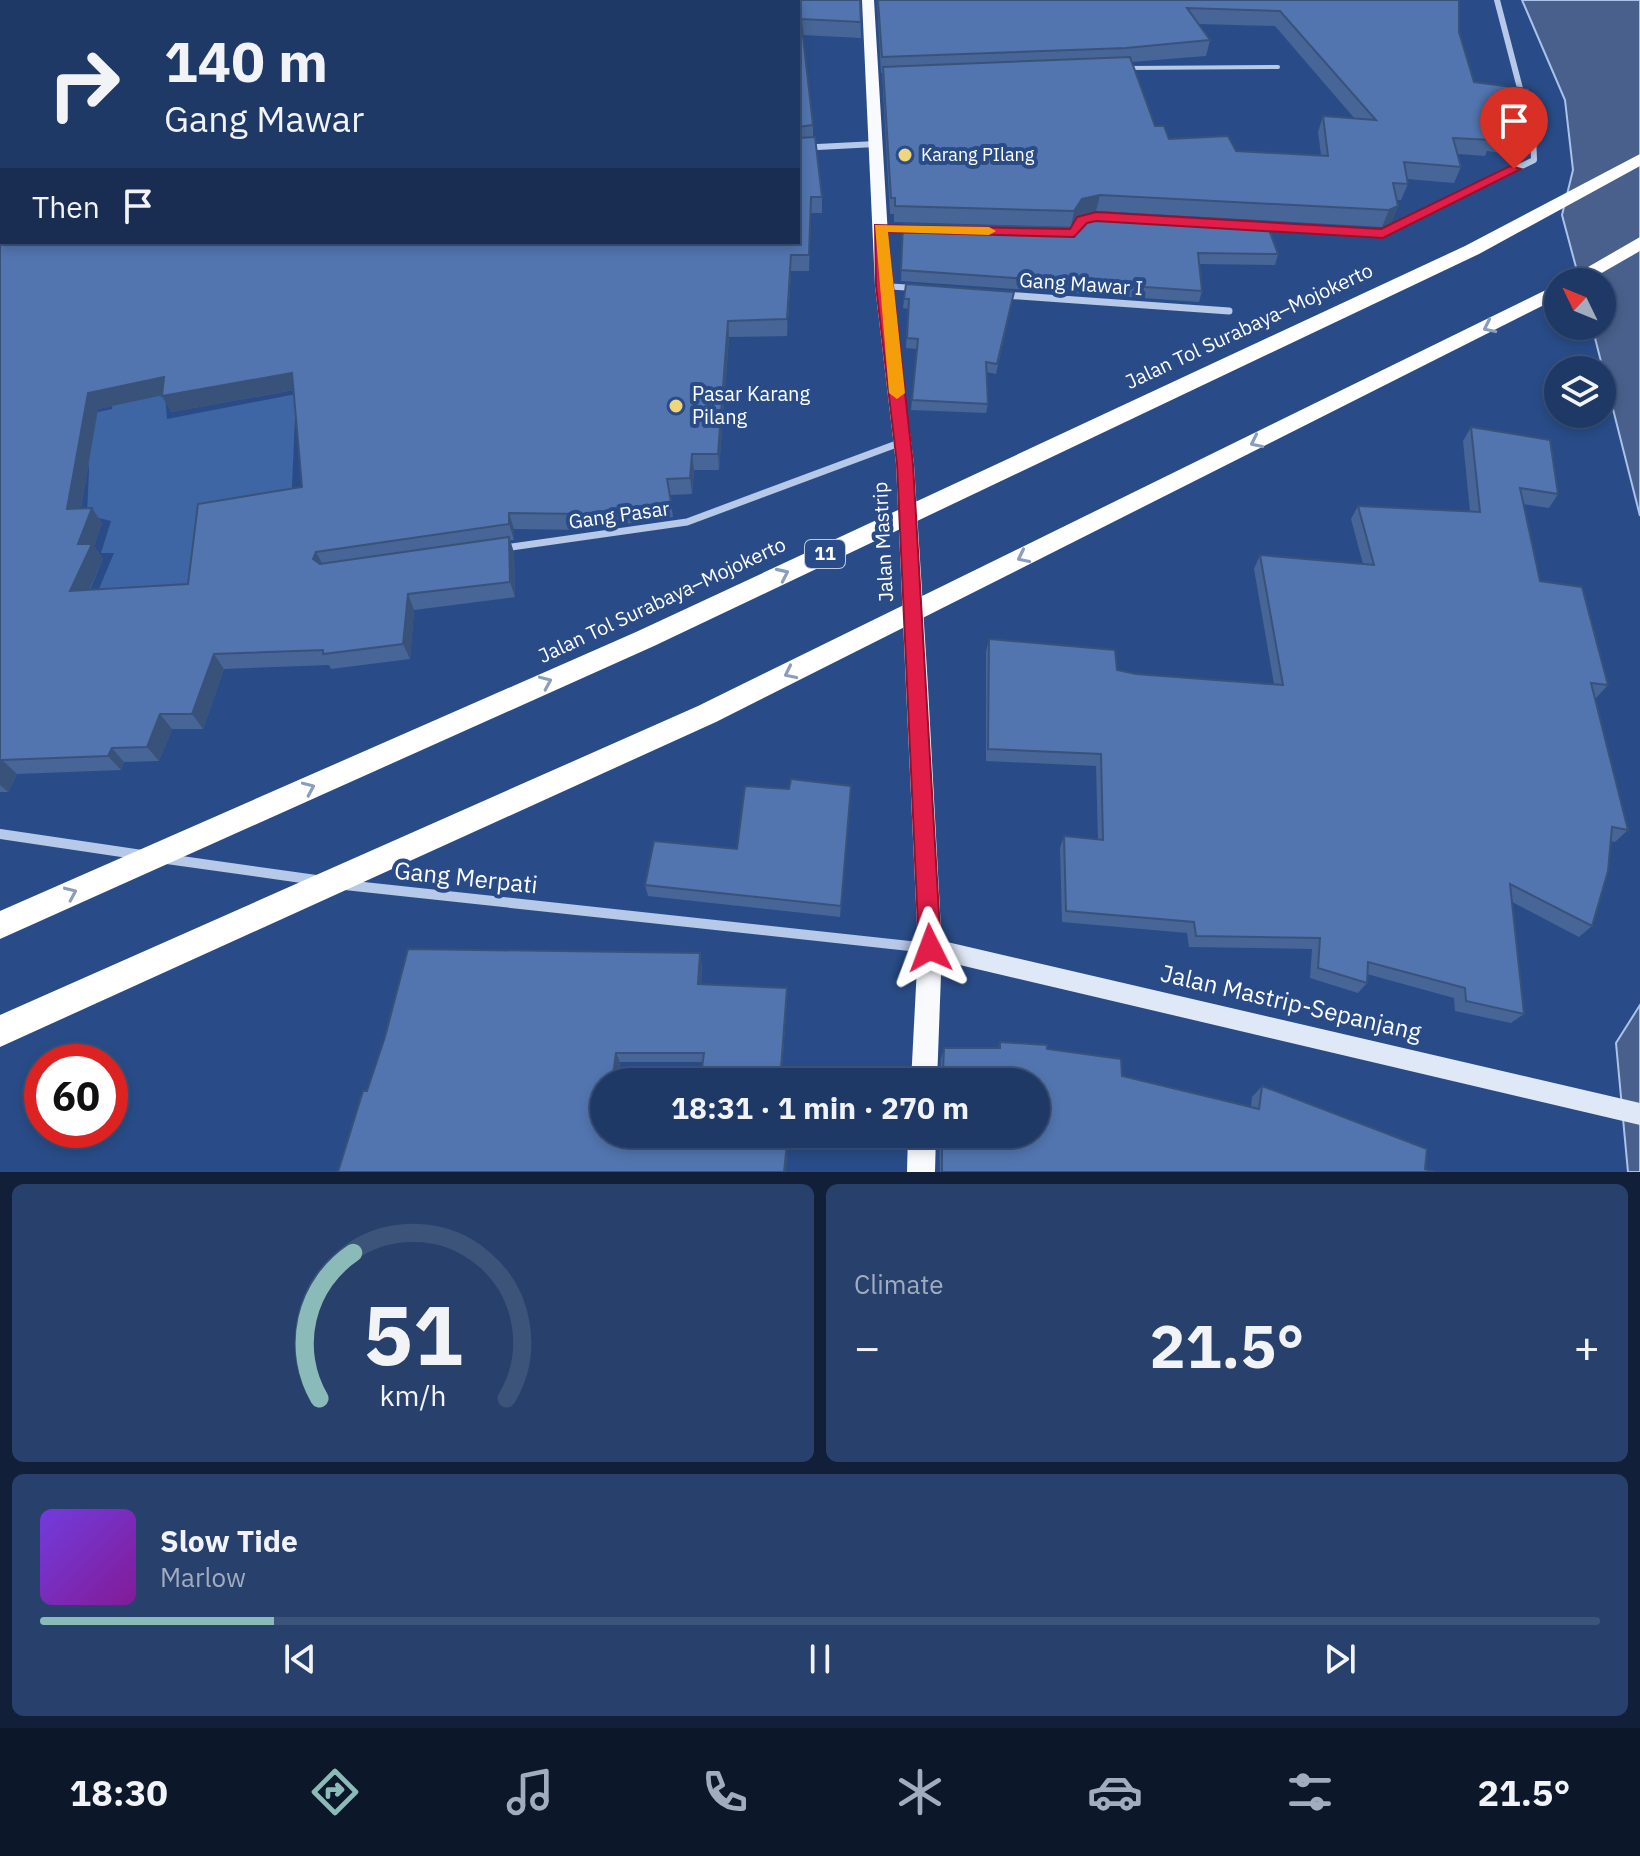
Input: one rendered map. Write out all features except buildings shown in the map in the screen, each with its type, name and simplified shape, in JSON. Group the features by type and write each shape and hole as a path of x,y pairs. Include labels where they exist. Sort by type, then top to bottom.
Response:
{"highway":[{"name":"Jalan Tol Surabaya–Mojokerto","path":"0,925 659,632 1472,250 1640,159"},
{"path":"1596,268 1640,243"},
{"path":"0,1031 707,714 1544,297"}],"main road":[{"name":"Jalan Mastrip","path":"868,0 880,78 876,144 883,286 903,442 930,948 925,1068"},
{"name":"Jalan Mastrip-Sepanjang","path":"930,948 1640,1114"},
{"path":"921,1172 922,1148"}],"street":[{"path":"1497,0 1525,103"},
{"path":"1251,226 1383,233 1534,160 1531,122"},
{"path":"800,148 876,144"},
{"path":"880,228 925,229"},
{"path":"883,286 928,289"},
{"name":"Gang Mawar I","path":"988,293 1229,311"},
{"name":"Gang Pasar","path":"499,548 687,522 903,442"},
{"name":"Gang Merpati","path":"0,834 356,886 930,948"}],"lane":[{"path":"1119,68 1278,67"}],"shaded area":[{"path":"1522,0 1640,0 1640,516 1616,421 1616,356 1600,356 1596,340 1616,340 1616,268 1576,268 1562,215 1573,170 1565,100"},
{"path":"158,310 167,419 296,394 290,533 192,589 96,596 114,553 101,553 111,521 87,515 89,470 85,415 112,409 114,389"},
{"path":"1640,1005 1640,1172 1628,1172 1616,1043"}],"slow traffic":[{"path":"897,393 883,286 880,228 989,231"}],"place":[{"name":"Karang PIlang","path":"905,155"},
{"name":"Pasar Karang Pilang","path":"676,406"}],"route":[{"path":"930,948 905,464 883,286 880,228 1074,233 1082,220 1096,217 1383,233 1514,169"}]}
